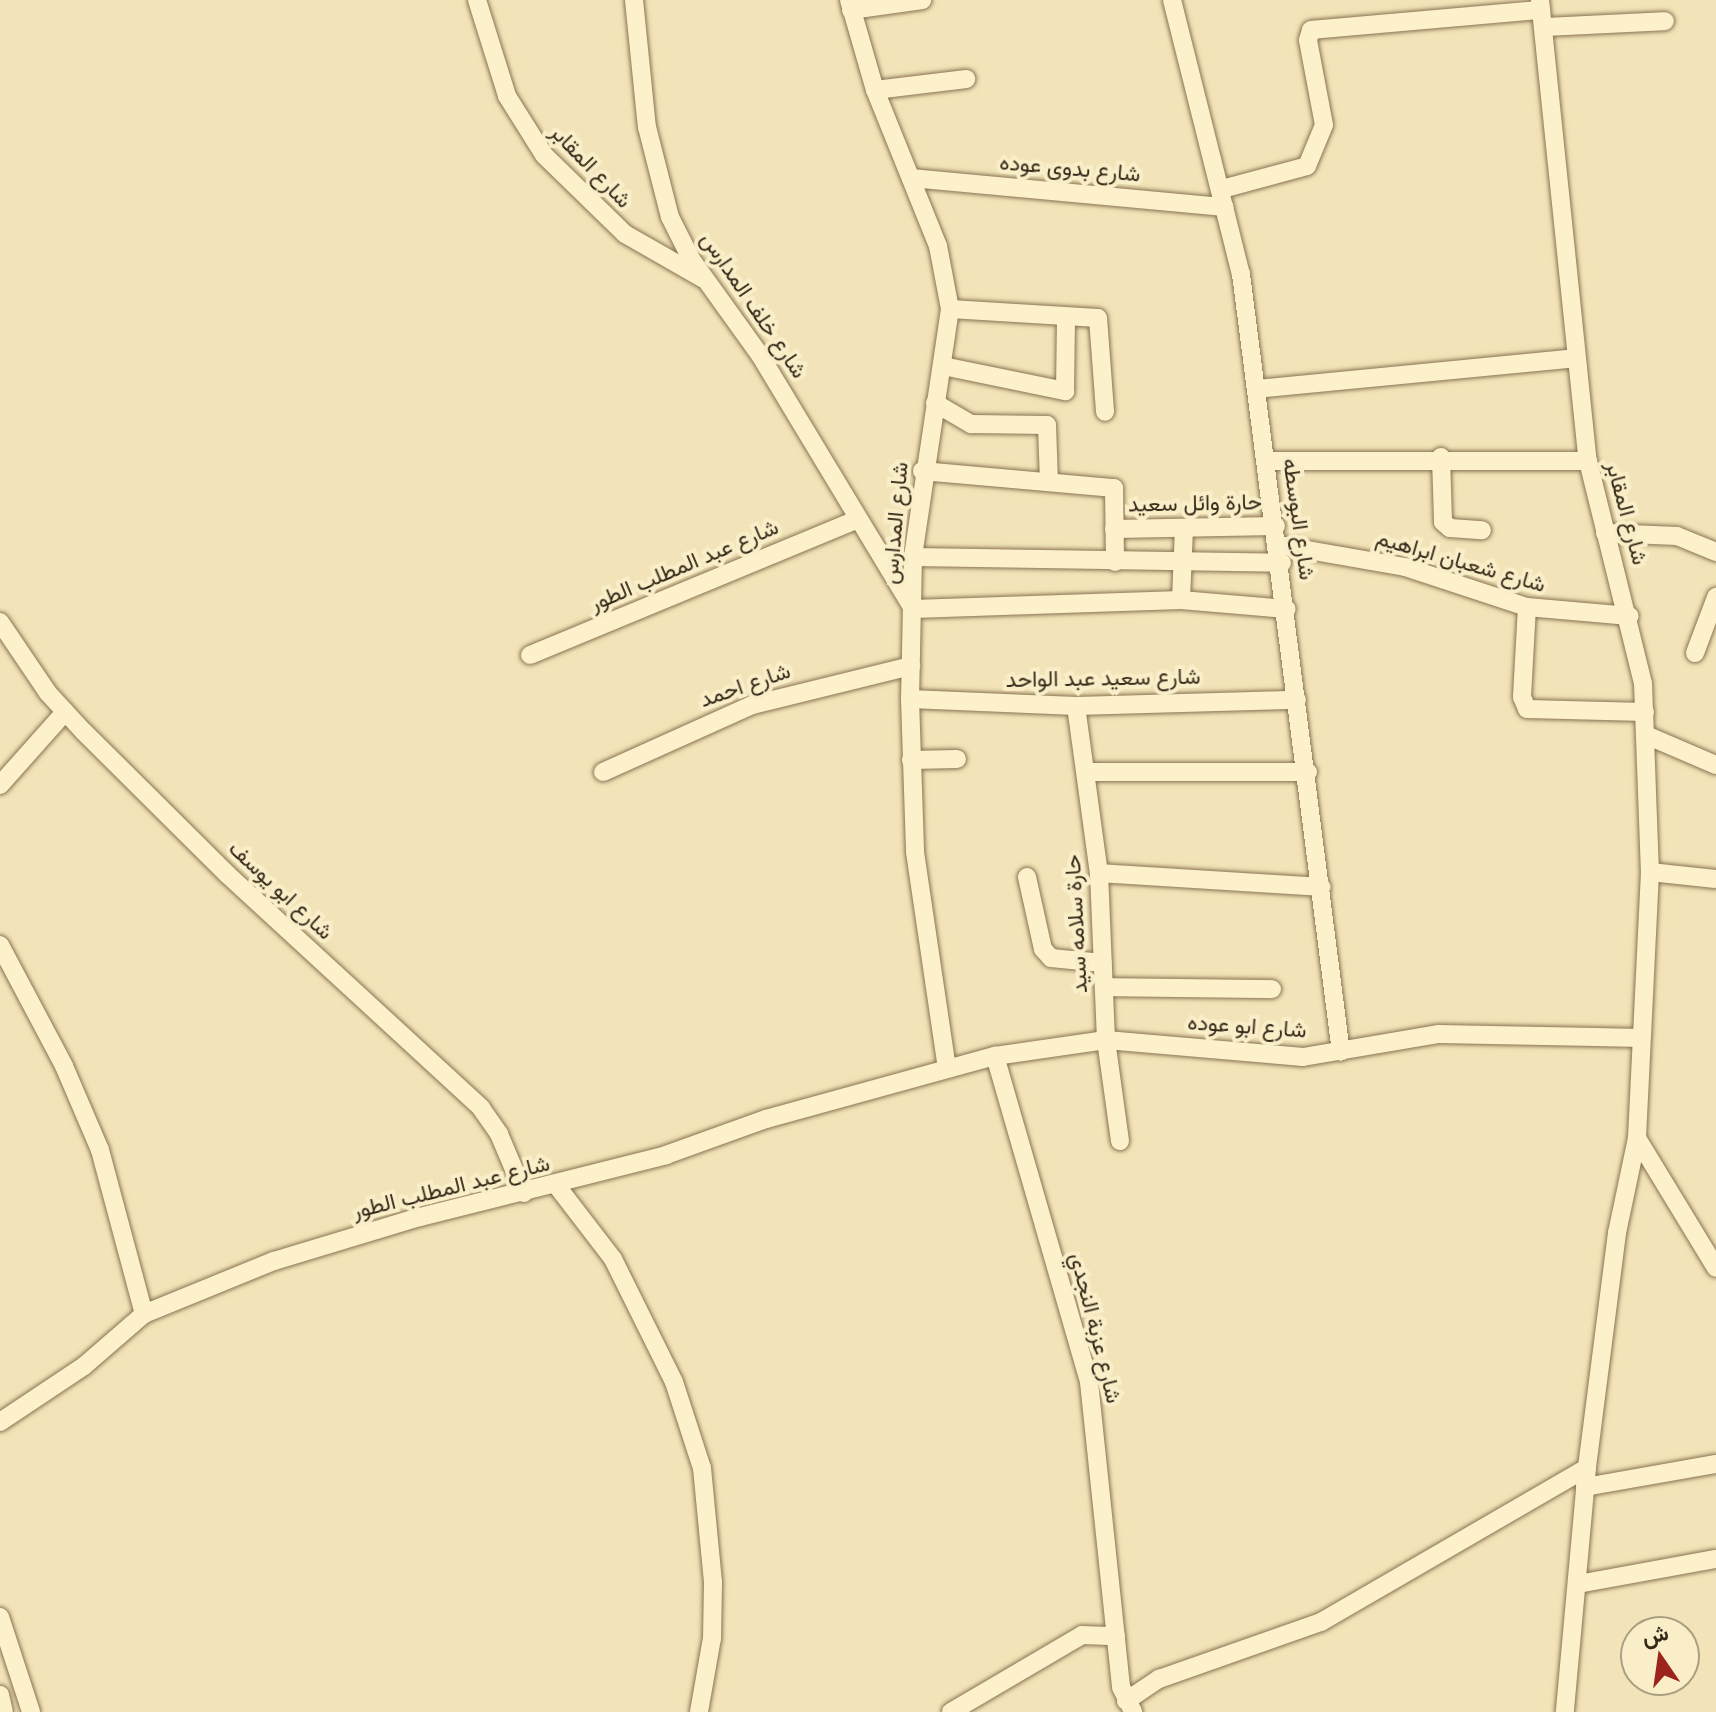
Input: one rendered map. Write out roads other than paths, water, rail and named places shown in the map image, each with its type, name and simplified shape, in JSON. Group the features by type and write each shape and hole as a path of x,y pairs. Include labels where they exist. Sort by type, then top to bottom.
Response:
{"street":[{"name":"شارع المقابر","path":"477,0 507,96 544,155 625,234 704,279"},
{"name":"شارع خلف المدارس","path":"634,0 656,173 670,217 704,279 760,355 856,520 913,609"},
{"path":"850,5 922,0"},
{"name":"شارع البوسطه","path":"1172,0 1241,274 1280,554 1341,1052"},
{"name":"شارع المدارس","path":"850,5 875,90 938,246 950,309 943,366 922,471 913,557 910,699 921,905 947,1068"},
{"name":"شارع المقابر","path":"1542,12 1588,461 1605,533 1630,616 1645,712 1650,872 1637,1138 1617,1233 1586,1477 1565,1712"},
{"path":"1224,198 1307,166 1324,125 1308,40 1311,30 1542,12 1665,21"},
{"path":"875,90 966,79"},
{"name":"شارع بدوى عوده","path":"911,178 1224,198"},
{"path":"950,309 1098,318 1105,412"},
{"path":"943,366 1065,391 1066,318"},
{"path":"1256,389 1577,358"},
{"path":"935,403 971,424 1047,425 1049,482"},
{"path":"1441,457 1443,522 1450,528 1482,530"},
{"path":"1266,461 1441,457 1588,461"},
{"path":"922,471 1114,488 1115,562"},
{"name":"شارع عبد المطلب الطور","path":"530,655 856,520"},
{"name":"حارة وائل سعيد","path":"1114,529 1276,526"},
{"path":"1181,600 1184,528"},
{"path":"1605,533 1677,536 1716,552"},
{"name":"شارع شعبان ابراهيم","path":"913,557 1115,562 1280,554 1405,567 1527,607 1630,616"},
{"path":"1695,653 1716,597"},
{"path":"913,609 1181,600 1287,609"},
{"path":"1527,607 1522,697 1527,709 1645,712"},
{"name":"شارع ابو يوسف","path":"0,622 65,712 228,875 481,1108 499,1134 524,1193"},
{"name":"شارع احمد","path":"603,772 752,705 911,666"},
{"name":"شارع سعيد عبد الواحد","path":"910,699 1076,706 1297,700"},
{"name":"حارة سلامه سيد","path":"1076,706 1089,772 1099,873 1106,1040 1120,1141"},
{"path":"0,785 65,712"},
{"path":"1646,735 1716,765"},
{"path":"911,760 957,759"},
{"path":"1089,772 1308,772"},
{"path":"1650,872 1716,879"},
{"path":"1099,873 1322,887"},
{"path":"1027,877 1043,949 1051,958 1103,963"},
{"path":"0,945 64,1066 100,1150 144,1314"},
{"path":"1104,987 1272,989"},
{"name":"شارع ابو عوده","path":"947,1068 995,1056 1106,1040 1303,1057 1439,1034 1641,1038"},
{"name":"شارع عزبة النجدي","path":"995,1056 1089,1382 1116,1636 1129,1707"},
{"name":"شارع عبد المطلب الطور","path":"0,1422 84,1366 144,1314 274,1261 557,1186 947,1068"},
{"path":"1637,1138 1716,1268"},
{"path":"557,1186 613,1259 674,1382 693,1433 708,1508 713,1582 712,1638 699,1712"},
{"path":"1129,1707 1159,1679 1321,1622 1586,1477 1716,1464"},
{"path":"1578,1584 1716,1559"},
{"path":"0,1617 31,1712"},
{"path":"951,1712 1082,1635 1116,1636"},
{"path":"0,1695 4,1712"}]}
